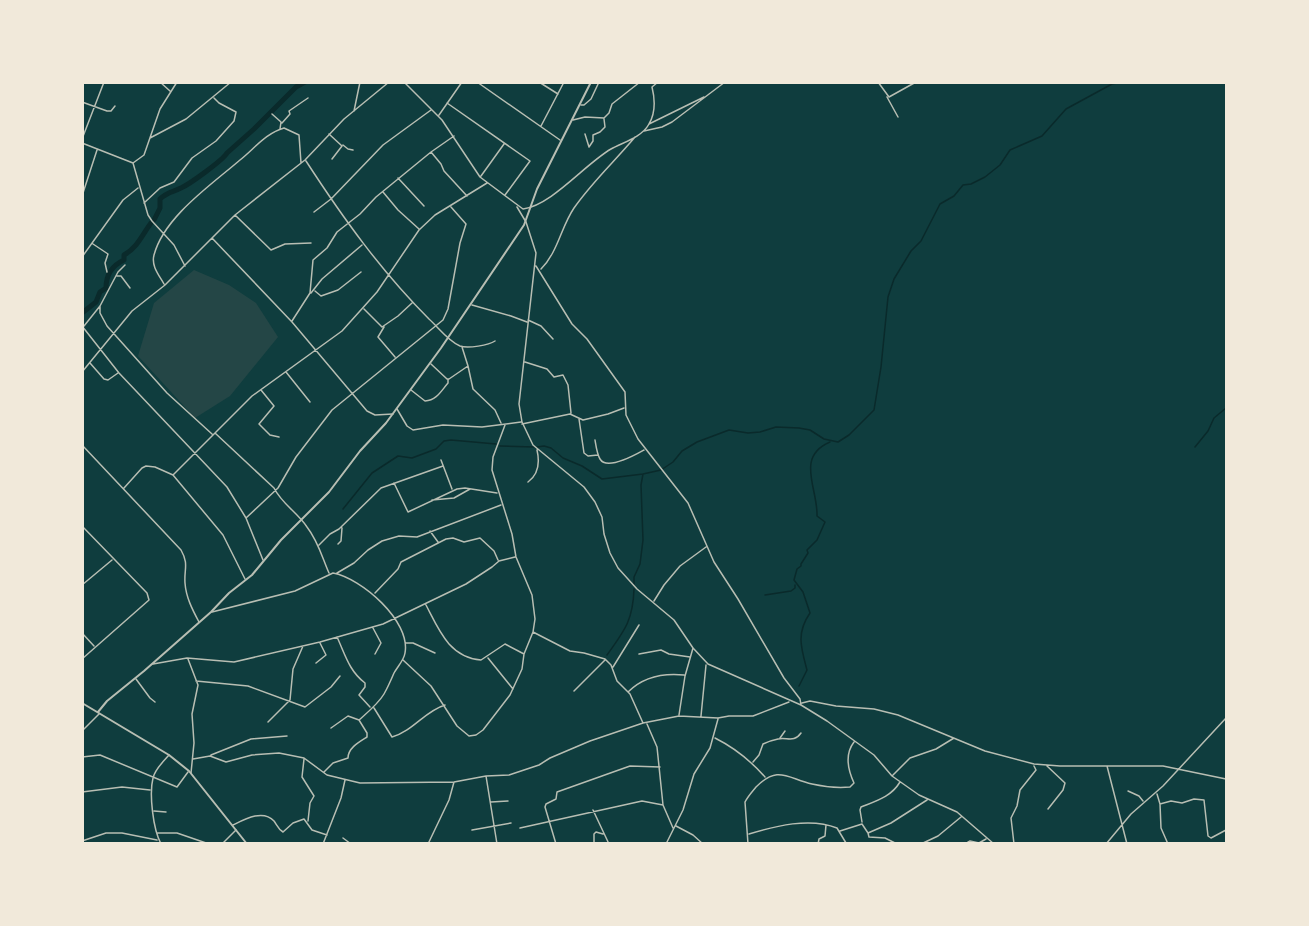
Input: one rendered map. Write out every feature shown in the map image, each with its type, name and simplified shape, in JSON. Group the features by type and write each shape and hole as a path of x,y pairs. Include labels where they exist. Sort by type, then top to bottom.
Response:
{"street":[{"path":"82,139 104,82"},
{"path":"160,82 171,91"},
{"path":"82,143 133,163 140,160 144,155 160,109 177,82"},
{"path":"150,138 186,119 231,82"},
{"path":"354,111 360,82"},
{"path":"82,372 132,311 165,285 235,215 301,164 329,134 389,82"},
{"path":"404,82 439,115 480,177 517,207 526,222 535,248 519,408 522,423 537,449 573,477 589,493 601,513 604,537 614,563 632,585 674,620 706,663 790,702 801,704 810,702 885,711 910,718 986,752 1034,764 1163,766 1227,779"},
{"path":"439,115 462,82"},
{"path":"477,82 561,142"},
{"path":"539,82 558,94"},
{"path":"541,126 564,82"},
{"path":"82,732 108,701 212,612 264,561 301,519 329,492 393,414 526,222 530,208 591,82"},
{"path":"581,105 591,99 599,82"},
{"path":"585,134 585,141 589,147 594,141 593,135 605,127 604,118 612,104 640,82"},
{"path":"650,124 654,109 652,87 658,82"},
{"path":"643,132 672,122 725,82"},
{"path":"878,82 898,117"},
{"path":"887,96 891,97 916,82"},
{"path":"517,207 530,208 556,192 598,157 643,132 650,124 708,96"},
{"path":"144,203 160,188 174,182 192,158 212,145 234,121 236,112 214,98"},
{"path":"279,129 290,114 291,108 308,98"},
{"path":"82,102 109,111 115,106"},
{"path":"447,103 530,161 504,196"},
{"path":"314,212 331,199 383,145 432,109"},
{"path":"272,114 282,123"},
{"path":"573,120 582,117 604,118"},
{"path":"165,285 154,266 153,259 160,240 200,194 261,141 279,129 286,128 298,134 301,164"},
{"path":"329,134 342,145 353,150"},
{"path":"292,322 310,293 313,260 323,252 338,232 382,191 454,136"},
{"path":"539,270 547,263 569,217 584,194 635,137"},
{"path":"480,177 505,143"},
{"path":"332,159 342,145"},
{"path":"82,196 97,149"},
{"path":"431,152 444,171 468,196"},
{"path":"305,160 363,245 412,303 436,326 462,346 489,344 495,340"},
{"path":"133,163 139,188 152,222 174,245 185,266"},
{"path":"398,177 424,206"},
{"path":"82,182 86,183"},
{"path":"173,475 260,389 342,331 363,309 419,230 435,215 487,183"},
{"path":"82,257 123,200 139,188"},
{"path":"382,191 419,230"},
{"path":"246,518 275,491 296,457 332,410 442,320 448,309 460,243 466,224 450,206"},
{"path":"235,215 271,250 287,243 311,243"},
{"path":"212,237 292,322 371,413 393,414"},
{"path":"92,243 108,254 105,263 107,272"},
{"path":"310,293 322,279 363,245"},
{"path":"125,265 118,272 100,306 83,326 119,373 227,487 246,518 264,561"},
{"path":"535,266 572,324 588,339 625,392 627,399 625,407 630,425 645,449 688,503 706,546 801,704 874,755 892,776 928,800 952,809 994,843"},
{"path":"314,291 321,296 336,291 361,272"},
{"path":"117,277 121,276 130,288"},
{"path":"395,357 378,337 384,327 412,303"},
{"path":"471,304 541,326 553,339"},
{"path":"100,306 101,314 114,333 167,393 275,491 301,519 318,545 330,574"},
{"path":"363,309 380,327 384,327"},
{"path":"402,660 431,686 457,726 472,736 491,722 513,688 522,669 524,654 533,632 536,613 534,603 516,557 512,534 501,505 491,466 504,424 495,410 473,389 462,346"},
{"path":"90,362 104,379 108,380 119,373"},
{"path":"524,362 547,369 554,377 563,375 568,384 572,414"},
{"path":"430,363 448,379"},
{"path":"411,390 425,401 429,401 439,396 448,383 448,379 468,366"},
{"path":"285,371 310,402"},
{"path":"260,389 274,406 259,424 272,436 279,437"},
{"path":"397,408 407,426 413,430 443,425 479,427 522,423 572,414 579,418 592,418 625,407"},
{"path":"579,418 584,453 588,456 598,455"},
{"path":"594,440 603,463 610,464 645,449"},
{"path":"82,446 181,550 187,565 185,581 189,594 188,601 199,623"},
{"path":"528,482 532,480 539,466 537,449"},
{"path":"441,460 453,490"},
{"path":"318,545 342,527 379,490 443,466"},
{"path":"123,489 144,467 155,467 173,475 222,535 245,580"},
{"path":"393,483 408,512 461,488 498,493"},
{"path":"431,500 454,498 471,489"},
{"path":"212,612 295,591 354,563 382,541 399,536 417,537 501,505"},
{"path":"82,526 147,593 149,600 82,659"},
{"path":"338,544 341,542 342,527"},
{"path":"430,531 438,542"},
{"path":"374,594 398,569 401,561 450,538 464,542 480,538 494,551 499,561"},
{"path":"653,603 680,566 706,546"},
{"path":"152,664 187,658 234,662 320,642 396,620 466,584 499,561 516,557"},
{"path":"82,585 113,559"},
{"path":"336,573 374,594 396,620 403,632 405,643 405,654 384,693 358,720"},
{"path":"426,604 444,639 466,656 478,660 488,657 505,644 524,654"},
{"path":"612,668 639,625"},
{"path":"372,627 381,643 375,654"},
{"path":"533,632 570,651 584,652 605,659 612,668 616,681 628,692 657,747 663,805 673,829"},
{"path":"82,633 94,647"},
{"path":"337,637 348,664 358,678 365,683 359,695 372,708 393,737 408,730 432,711 445,705"},
{"path":"316,663 326,655 320,642"},
{"path":"405,643 413,643 435,653"},
{"path":"268,722 290,700 293,669 303,645"},
{"path":"679,716 685,676 693,648"},
{"path":"639,654 661,650 669,654 691,657"},
{"path":"488,657 513,688"},
{"path":"82,757 100,755 177,787 190,772 193,759 192,714 198,690 187,658"},
{"path":"574,691 605,659"},
{"path":"701,717 706,663"},
{"path":"628,692 636,685 653,678 674,674 685,676"},
{"path":"196,681 248,686 305,706 331,687 340,676"},
{"path":"136,678 155,702"},
{"path":"210,756 223,762 268,753 304,758 323,773 360,783 454,782 486,776 509,775 527,770 590,741 645,723 679,716 718,718 753,716 790,702"},
{"path":"82,703 169,755 190,772 247,843"},
{"path":"323,773 333,763 348,758 348,754 355,745 367,737 367,733 358,720 348,716 331,728"},
{"path":"666,843 687,802 694,774 710,748 718,718"},
{"path":"1106,843 1227,718"},
{"path":"752,762 759,755 762,745 779,738 785,731"},
{"path":"779,738 791,740 799,737 801,733"},
{"path":"193,759 210,756 251,739 287,736"},
{"path":"714,738 728,744 752,762 765,777"},
{"path":"892,776 909,758 936,749 954,738"},
{"path":"748,843 745,802 765,777 780,774 814,784 850,788 854,783 850,775 848,753 854,741"},
{"path":"161,843 153,811 153,778 169,755"},
{"path":"304,758 301,774 314,796 310,805 308,822"},
{"path":"1014,843 1011,818 1017,806 1020,790 1036,770 1034,764"},
{"path":"1047,765 1065,783 1063,790 1048,808"},
{"path":"556,843 545,805 556,799 557,792 630,766 660,767"},
{"path":"1107,766 1127,843"},
{"path":"486,776 497,843"},
{"path":"323,843 341,798 345,780"},
{"path":"897,843 885,838 869,837 868,832 864,830 860,810 861,807 880,801 896,789 900,781"},
{"path":"428,843 449,800 454,782"},
{"path":"82,792 122,787 152,790"},
{"path":"1128,791 1139,796 1144,802"},
{"path":"1156,793 1160,804 1160,823 1168,843"},
{"path":"1160,804 1203,799 1206,802 1206,831 1209,837 1227,830"},
{"path":"868,832 891,823 928,800"},
{"path":"491,802 508,801"},
{"path":"520,828 549,823 593,810 642,801 663,805"},
{"path":"593,810 609,843"},
{"path":"153,811 166,812"},
{"path":"232,826 256,816 270,818 281,832 299,819 304,819 312,830 327,835"},
{"path":"921,843 938,836 962,816"},
{"path":"472,830 511,822"},
{"path":"748,835 769,828 796,824 826,825 840,831 846,843"},
{"path":"840,831 863,824"},
{"path":"675,825 704,843"},
{"path":"818,843 819,839 826,834 826,825"},
{"path":"222,843 236,830"},
{"path":"82,842 106,833 122,832 159,840"},
{"path":"594,843 596,832 604,834"},
{"path":"157,833 177,833 209,843"},
{"path":"343,838 351,843"},
{"path":"965,843 982,842 988,838"}],"shaded area":[{"path":"194,270 229,285 256,303 278,337 230,396 195,418 138,356 154,303"}],"waterway":[{"path":"154,220 160,208 160,199 185,186 213,166 296,87 305,82"},
{"path":"634,584 634,577 640,564 643,540 641,485 643,474 661,470 673,462 682,451 697,442 729,430 748,433 776,427 799,428 810,430 824,439 838,442 849,435 874,410 888,297 894,279 911,251 921,241 940,204 954,196 963,185 985,177 1000,165 1010,150 1042,136 1066,109 1112,84 1122,82"},
{"path":"82,313 96,302 100,292 106,288 110,271 124,260 124,255 136,245 151,223"},
{"path":"1195,447 1208,431 1214,418 1226,408"},
{"path":"343,509 372,473 398,456 412,458 436,449 444,441 451,440 496,444"},
{"path":"799,686 807,670 801,634 810,613 803,592 794,580 797,569 808,553 807,550 817,540 825,522 817,516 811,465 813,456 819,448 830,442"},
{"path":"500,446 534,447"},
{"path":"537,447 551,448 563,458 582,466 602,479 643,474"},
{"path":"765,595 791,591 795,585"},
{"path":"607,655 630,617 634,589"}]}
